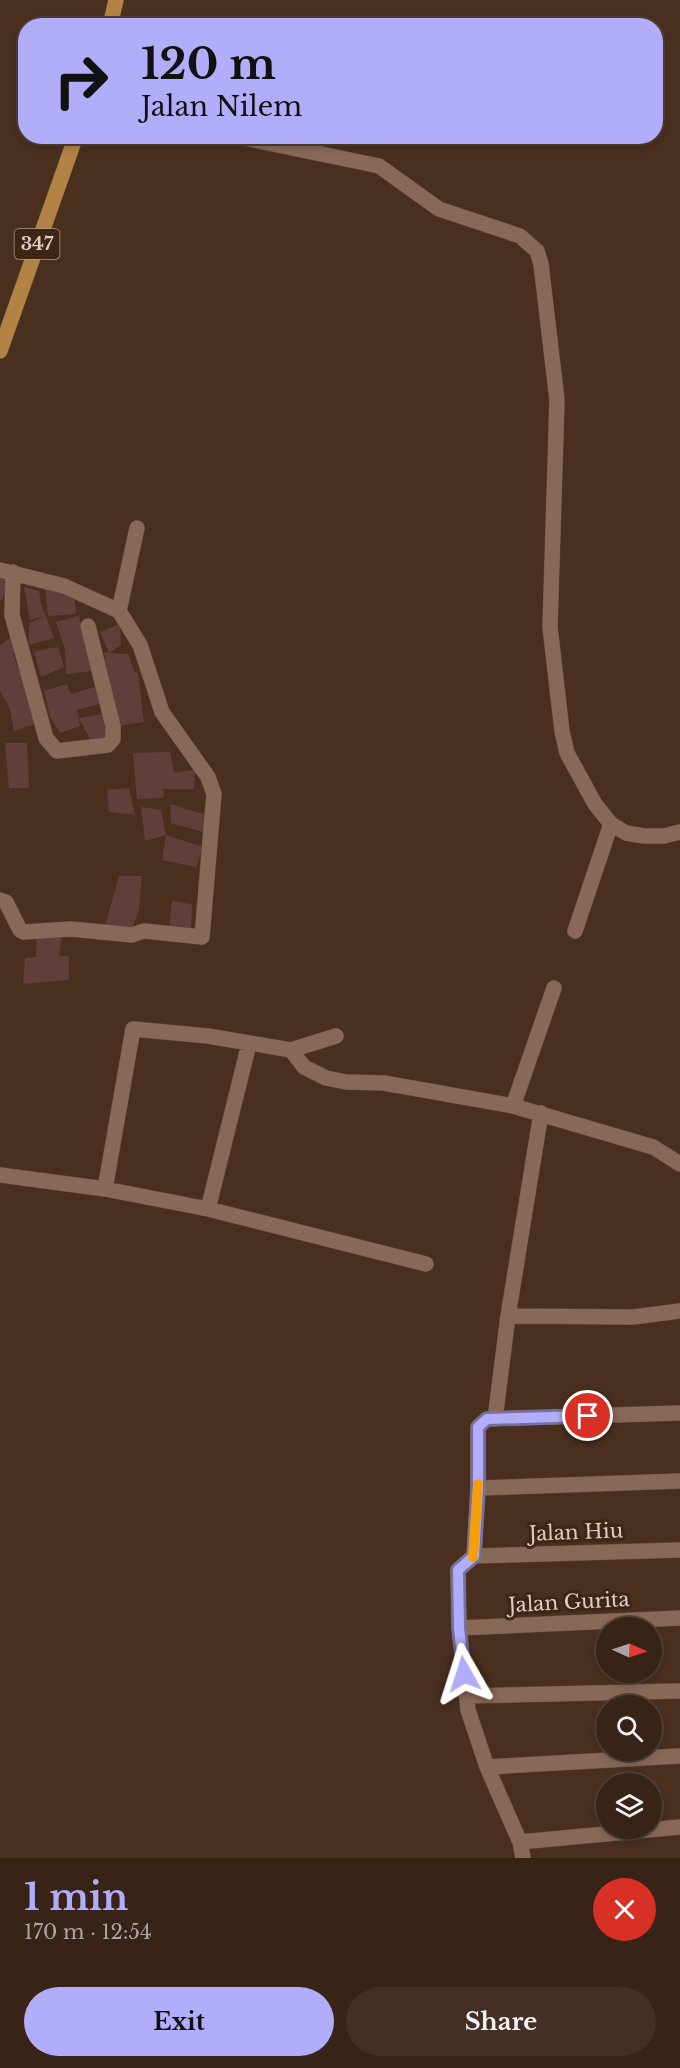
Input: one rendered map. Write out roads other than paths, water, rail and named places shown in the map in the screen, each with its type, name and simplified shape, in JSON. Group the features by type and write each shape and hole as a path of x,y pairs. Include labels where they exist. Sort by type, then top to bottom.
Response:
{"main road":[{"path":"112,18 116,0"},
{"name":"347","path":"0,351 73,144"}],"street":[{"path":"275,144 379,165 439,209 520,236 537,251 541,264 557,400 550,627 562,731 567,753 583,784 611,824 626,833 644,836 664,836 680,832"},
{"path":"119,611 137,528"},
{"path":"0,900 6,902 20,930 24,932 70,929 132,935 144,931 200,937 203,935 213,789 208,777 162,712 140,645 119,611 64,586 6,571 6,614 46,738 57,751 108,746 113,739 113,726 88,626"},
{"path":"575,931 611,824"},
{"path":"513,1106 554,988"},
{"path":"105,1189 132,1030 208,1036 291,1050 336,1036"},
{"path":"208,1209 249,1044"},
{"path":"291,1050 304,1067 326,1078 346,1082 384,1083 513,1106 653,1147 680,1164"},
{"path":"495,1419 508,1316 541,1113"},
{"path":"0,1175 105,1189 208,1209 426,1264"},
{"path":"508,1316 633,1317 680,1311"},
{"path":"523,1858 520,1842 487,1767 467,1703 459,1628 458,1570 474,1556 478,1488 477,1432 484,1420 680,1413"},
{"path":"478,1488 680,1481"},
{"name":"Jalan Hiu","path":"474,1556 680,1550"},
{"name":"Jalan Gurita","path":"459,1628 680,1618"},
{"path":"467,1703 680,1691"},
{"path":"487,1767 680,1756"},
{"path":"520,1842 680,1827"}]}
